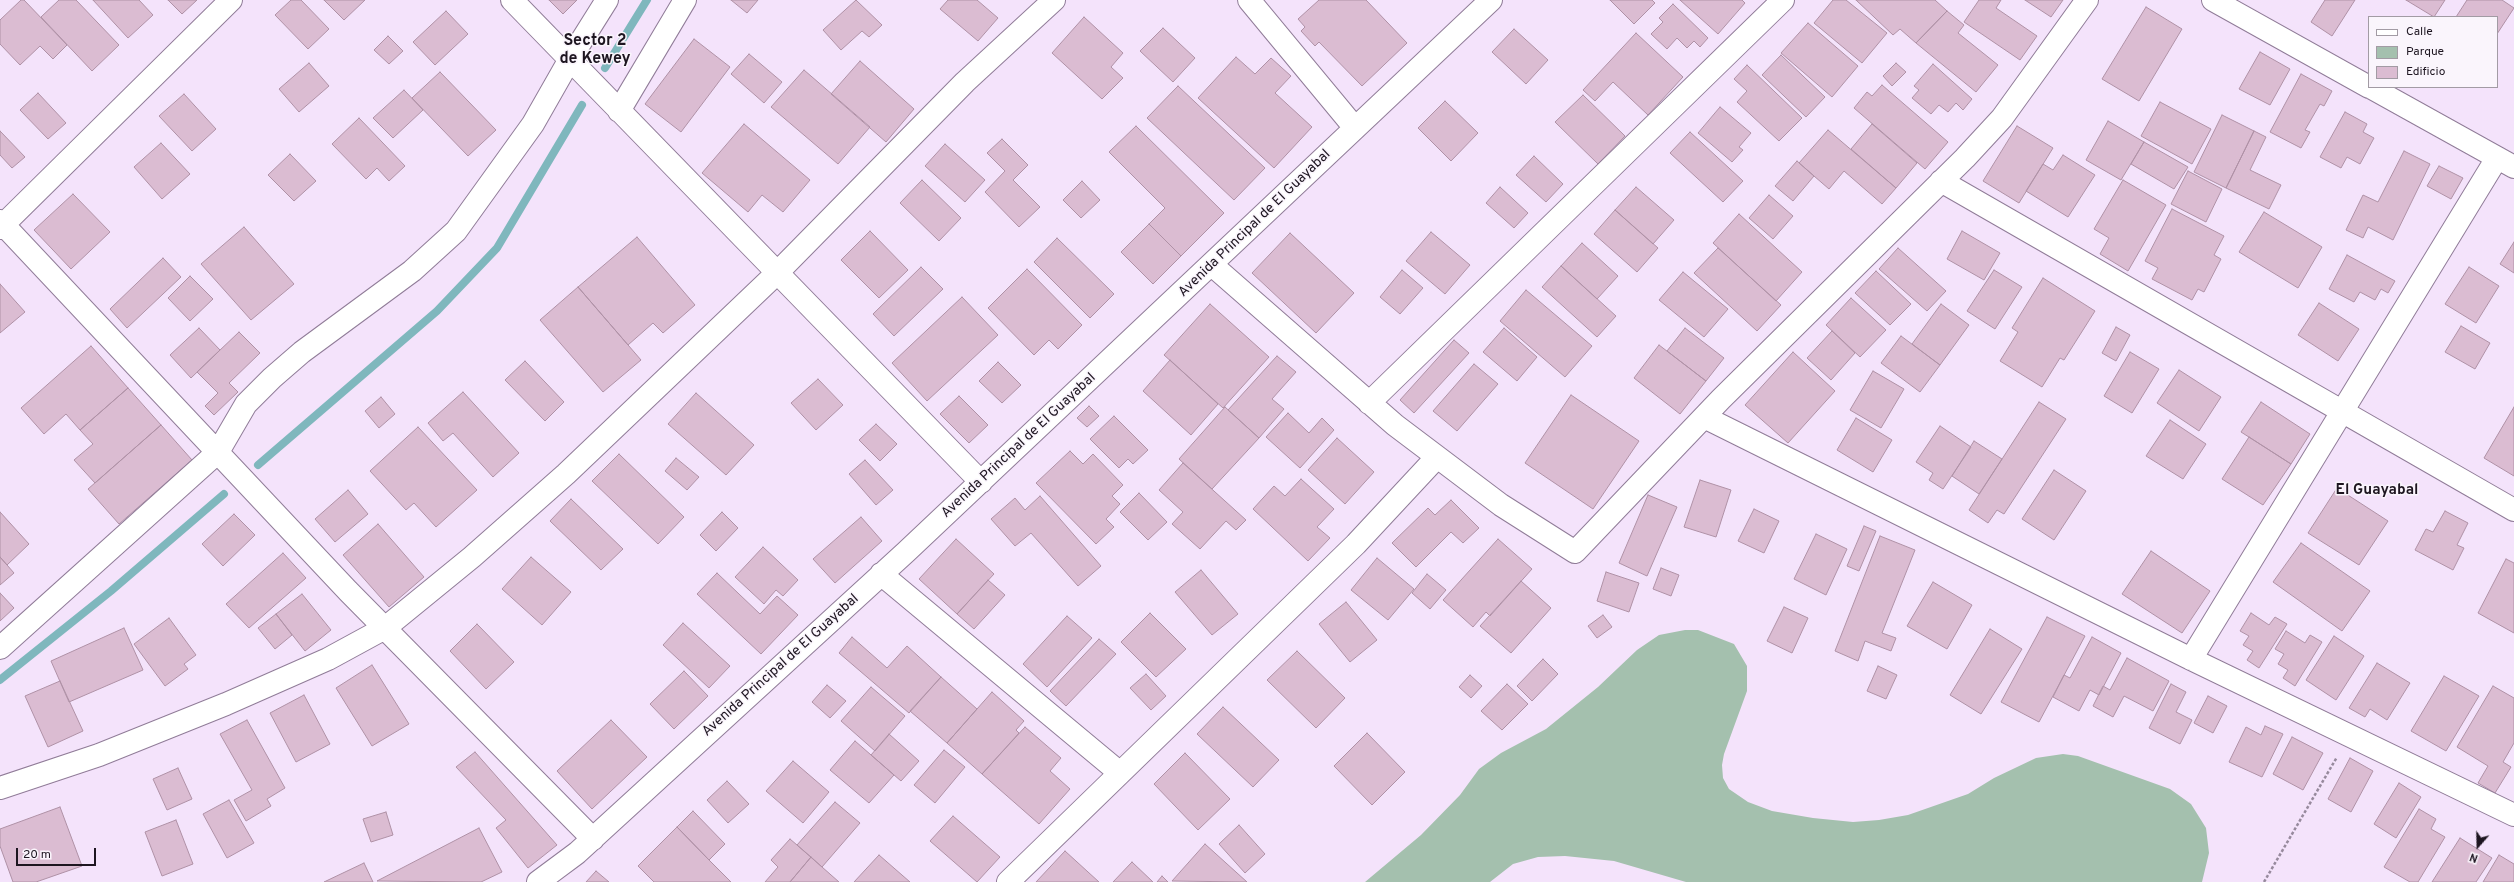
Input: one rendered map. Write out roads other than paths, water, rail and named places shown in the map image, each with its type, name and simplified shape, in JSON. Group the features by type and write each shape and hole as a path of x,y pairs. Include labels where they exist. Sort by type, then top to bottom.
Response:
{"street":[{"path":"231,0 1,225 385,628 593,839"},
{"path":"512,0 981,482"},
{"path":"0,648 218,452 246,404 272,378 302,352 412,271 456,231 533,124 607,0"},
{"path":"620,111 685,0"},
{"path":"0,788 99,755 226,704 328,659 385,628 472,557 566,474 777,273 966,82 1054,0"},
{"path":"1249,0 1355,128"},
{"name":"Avenida Principal de El Guayabal","path":"538,882 593,839 981,482 1491,0"},
{"path":"1370,403 1783,0"},
{"path":"1212,265 1370,403 1437,457 1501,505 1575,552 1704,417 1941,181 2002,118 2087,0"},
{"path":"2213,0 2368,86"},
{"path":"2191,659 2342,412 2506,163 2371,88"},
{"path":"1941,181 2514,510"},
{"path":"1704,417 2191,659 2514,815"},
{"path":"1008,882 1356,544 1437,457"},
{"path":"881,574 1120,774"}],"waterway":[{"path":"605,68 647,0"},
{"path":"258,465 437,311 497,248 582,105"},
{"path":"0,680 111,591 224,494"}],"district":[{"name":"Sector 2 de Kewey","path":"595,51"},
{"name":"El Guayabal","path":"2377,491"}]}
